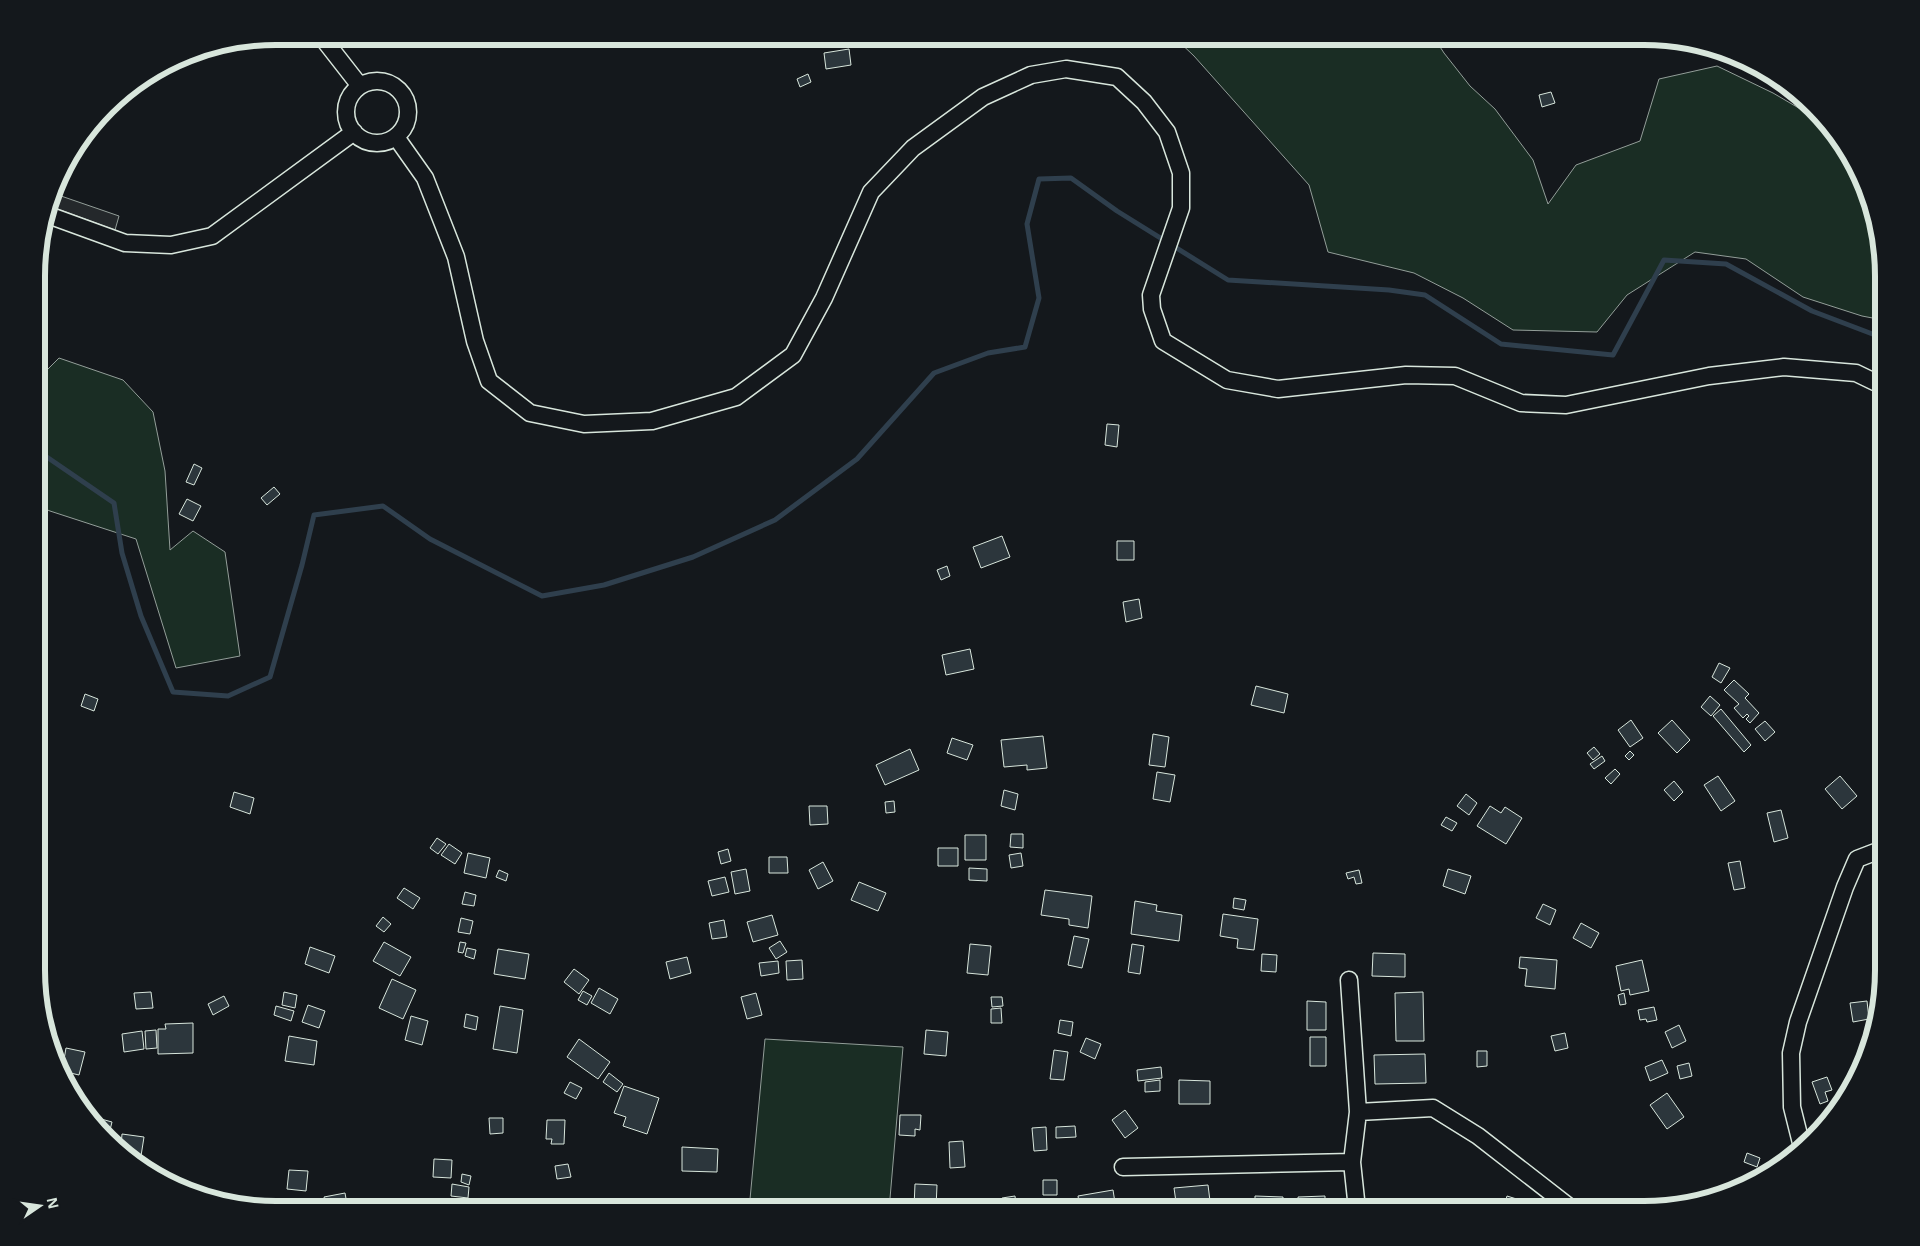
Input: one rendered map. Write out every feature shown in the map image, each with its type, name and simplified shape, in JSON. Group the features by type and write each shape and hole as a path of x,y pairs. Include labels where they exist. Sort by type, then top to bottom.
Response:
{"street":[{"path":"328,45 360,86"},
{"path":"396,137 424,178 456,257 475,341 490,382 530,413 584,424 652,421 736,397 792,355 824,298 871,192 913,148 983,97 1031,75 1066,69 1117,77 1144,102 1167,132 1181,173 1181,208 1151,295 1152,310 1163,342 1227,380 1278,389 1406,375 1456,376 1521,403 1566,405 1710,376 1784,367 1856,373 1875,382"},
{"path":"373,80 383,81 392,84 400,90 406,99 409,110 404,130 396,137 387,142 376,144 366,142 354,132 347,118 346,108 349,98 360,86 373,80"},
{"path":"53,217 125,243 170,245 212,236 354,132"},
{"path":"1799,1141 1792,1106 1791,1054 1798,1022 1844,887 1858,859 1875,852"},
{"path":"1349,980 1358,1112 1352,1162 1356,1201"},
{"path":"1358,1112 1433,1108 1478,1136 1562,1201"},
{"path":"1123,1166 1352,1162"}],"green space":[{"path":"1182,45 1439,45 1470,86 1495,109 1533,160 1548,204 1576,165 1640,141 1659,79 1717,66 1773,93 1807,113 1836,148 1851,174 1863,202 1871,231 1875,261 1875,318 1803,297 1746,259 1695,252 1627,295 1597,332 1513,330 1463,298 1414,273 1328,252 1309,185"},
{"path":"59,358 123,380 153,412 165,471 170,550 193,531 225,552 240,656 176,668 136,539 45,509 45,372"},
{"path":"765,1039 903,1047 890,1201 750,1201"}],"shaded area":[{"path":"61,196 119,216 115,230 56,207"}],"building":[{"path":"849,49 851,65 826,69 824,53"},
{"path":"808,74 811,82 800,87 797,79"},
{"path":"1551,92 1555,103 1542,107 1539,95"},
{"path":"1107,424 1119,425 1117,447 1105,445"},
{"path":"194,464 202,468 194,485 186,482"},
{"path":"274,487 280,494 267,505 261,498"},
{"path":"187,499 201,506 193,521 179,514"},
{"path":"1002,536 1010,557 981,568 973,547"},
{"path":"1117,541 1134,541 1134,560 1117,560"},
{"path":"45,548 47,548 47,561 45,561"},
{"path":"947,566 950,576 941,580 937,570"},
{"path":"1139,599 1142,618 1126,622 1123,602"},
{"path":"970,649 974,669 946,675 942,655"},
{"path":"1719,663 1730,668 1721,683 1712,677"},
{"path":"1734,680 1749,694 1745,698 1759,713 1750,723 1746,719 1749,716 1747,714 1743,718 1734,708 1739,704 1724,690"},
{"path":"1256,686 1288,694 1284,713 1251,705"},
{"path":"85,694 98,699 94,711 81,706"},
{"path":"1710,696 1720,705 1711,716 1701,707"},
{"path":"1721,709 1751,745 1744,752 1713,716"},
{"path":"1631,720 1643,738 1630,747 1618,730"},
{"path":"1672,720 1690,740 1677,753 1658,733"},
{"path":"1765,721 1775,732 1765,741 1755,729"},
{"path":"1153,734 1169,737 1165,767 1149,765"},
{"path":"1043,736 1047,768 1027,770 1027,765 1004,767 1001,740"},
{"path":"952,738 973,745 967,760 947,753"},
{"path":"1594,747 1600,754 1593,760 1587,753"},
{"path":"910,749 919,770 885,785 876,765"},
{"path":"1630,751 1634,755 1629,760 1625,756"},
{"path":"1602,756 1605,761 1594,769 1590,764"},
{"path":"1615,769 1620,774 1611,784 1605,778"},
{"path":"1157,772 1175,775 1170,802 1153,799"},
{"path":"1718,776 1735,801 1721,811 1704,785"},
{"path":"1840,776 1857,796 1842,809 1825,789"},
{"path":"1674,781 1683,792 1674,801 1664,790"},
{"path":"1004,790 1018,794 1015,810 1001,806"},
{"path":"234,792 254,798 250,814 230,807"},
{"path":"1466,794 1477,803 1469,815 1457,806"},
{"path":"894,801 895,812 886,813 885,802"},
{"path":"809,806 827,806 828,824 810,825"},
{"path":"1490,806 1501,813 1505,807 1522,818 1506,844 1477,826"},
{"path":"1781,810 1788,838 1774,842 1767,813"},
{"path":"1446,817 1457,823 1452,831 1441,825"},
{"path":"1011,834 1023,834 1023,848 1010,847"},
{"path":"965,835 986,835 986,860 965,860"},
{"path":"437,838 446,844 438,854 430,848"},
{"path":"449,844 462,853 455,864 441,855"},
{"path":"938,848 958,848 958,866 938,866"},
{"path":"728,849 731,861 721,864 718,852"},
{"path":"468,853 490,858 486,878 464,873"},
{"path":"1021,853 1023,866 1011,868 1009,855"},
{"path":"769,857 787,857 788,873 769,873"},
{"path":"1740,861 1745,888 1734,890 1728,863"},
{"path":"823,862 833,881 818,889 809,870"},
{"path":"969,868 987,869 987,881 969,880"},
{"path":"746,869 750,891 735,894 731,872"},
{"path":"1448,869 1471,876 1465,894 1443,886"},
{"path":"499,870 508,874 506,881 496,877"},
{"path":"1359,870 1362,883 1356,884 1354,877 1348,879 1346,873"},
{"path":"725,877 729,892 712,896 708,881"},
{"path":"859,882 886,893 878,911 851,900"},
{"path":"404,888 420,898 413,909 397,898"},
{"path":"1045,890 1092,896 1088,928 1069,925 1069,919 1041,915"},
{"path":"465,892 476,895 474,906 462,904"},
{"path":"1234,898 1246,900 1244,910 1233,908"},
{"path":"1135,901 1157,905 1156,911 1182,915 1179,941 1131,934"},
{"path":"1543,904 1556,910 1550,925 1536,918"},
{"path":"1223,914 1258,919 1254,950 1237,948 1238,939 1220,936"},
{"path":"772,915 778,935 753,942 747,922"},
{"path":"383,917 391,924 384,932 376,926"},
{"path":"461,918 473,921 470,934 458,932"},
{"path":"724,920 727,937 712,939 709,923"},
{"path":"1581,923 1599,933 1591,948 1573,938"},
{"path":"1074,936 1089,939 1082,968 1068,965"},
{"path":"780,941 787,952 776,959 769,948"},
{"path":"384,942 411,957 400,976 373,961"},
{"path":"460,942 466,943 463,953 458,952"},
{"path":"970,944 991,946 988,975 967,973"},
{"path":"1132,944 1144,946 1140,974 1128,972"},
{"path":"310,947 335,956 329,973 305,964"},
{"path":"467,948 476,950 474,959 465,956"},
{"path":"498,949 529,954 525,979 494,974"},
{"path":"1373,953 1405,954 1405,977 1372,976"},
{"path":"1262,954 1277,955 1276,972 1261,971"},
{"path":"687,957 691,973 670,979 666,962"},
{"path":"1520,957 1557,960 1555,989 1525,986 1527,969 1519,968"},
{"path":"802,960 803,979 787,980 786,961"},
{"path":"1642,960 1649,991 1630,995 1629,989 1621,991 1616,966"},
{"path":"778,961 779,973 761,976 759,963"},
{"path":"574,969 589,980 579,994 564,982"},
{"path":"392,979 416,990 403,1019 379,1008"},
{"path":"599,988 618,999 610,1014 591,1003"},
{"path":"583,991 592,996 587,1005 578,1000"},
{"path":"151,992 153,1008 136,1009 134,993"},
{"path":"284,992 297,995 295,1008 282,1005"},
{"path":"1423,992 1424,1041 1396,1041 1395,993"},
{"path":"756,993 762,1015 747,1019 741,997"},
{"path":"1624,993 1626,1004 1620,1005 1618,995"},
{"path":"224,996 229,1006 213,1015 208,1004"},
{"path":"991,997 1002,997 1003,1006 992,1007"},
{"path":"1307,1001 1326,1002 1326,1030 1307,1030"},
{"path":"1867,1001 1869,1019 1853,1022 1850,1003"},
{"path":"308,1005 325,1011 319,1028 302,1022"},
{"path":"276,1006 294,1011 291,1021 274,1015"},
{"path":"500,1006 523,1010 517,1053 493,1049"},
{"path":"1654,1007 1657,1020 1647,1022 1646,1019 1640,1020 1638,1010"},
{"path":"1001,1008 1002,1023 991,1023 991,1009"},
{"path":"466,1014 478,1017 476,1030 464,1027"},
{"path":"411,1016 428,1021 422,1045 405,1040"},
{"path":"1060,1020 1073,1022 1071,1036 1058,1033"},
{"path":"193,1023 193,1053 158,1054 158,1029 166,1029 165,1024"},
{"path":"1679,1025 1686,1041 1672,1048 1665,1032"},
{"path":"156,1030 157,1048 146,1049 145,1031"},
{"path":"926,1030 948,1032 946,1056 924,1054"},
{"path":"142,1031 144,1049 124,1052 122,1034"},
{"path":"1565,1033 1568,1048 1555,1051 1551,1036"},
{"path":"289,1036 317,1041 314,1065 285,1061"},
{"path":"1310,1037 1326,1037 1326,1066 1310,1066"},
{"path":"1086,1038 1101,1044 1095,1059 1080,1052"},
{"path":"579,1039 610,1062 598,1079 567,1057"},
{"path":"66,1048 85,1052 79,1075 69,1073 64,1060"},
{"path":"1054,1050 1068,1052 1064,1080 1050,1079"},
{"path":"1477,1051 1487,1051 1487,1066 1477,1067"},
{"path":"1425,1054 1426,1083 1375,1084 1374,1055"},
{"path":"1662,1060 1668,1073 1650,1081 1645,1067"},
{"path":"1689,1063 1692,1076 1680,1079 1677,1066"},
{"path":"1161,1067 1162,1078 1138,1081 1137,1070"},
{"path":"609,1073 623,1084 617,1092 603,1082"},
{"path":"1827,1077 1832,1090 1825,1092 1828,1101 1820,1104 1812,1082"},
{"path":"1160,1080 1160,1091 1145,1092 1145,1082"},
{"path":"1179,1080 1210,1081 1210,1104 1179,1104"},
{"path":"570,1082 582,1088 576,1099 564,1093"},
{"path":"624,1086 659,1098 647,1134 623,1126 626,1117 614,1113"},
{"path":"1667,1093 1684,1117 1667,1129 1650,1105"},
{"path":"1125,1110 1138,1128 1125,1138 1112,1120"},
{"path":"900,1115 921,1115 920,1130 915,1129 915,1136 899,1135"},
{"path":"99,1118 112,1122 110,1130"},
{"path":"489,1118 503,1118 503,1133 490,1134"},
{"path":"547,1120 565,1120 564,1144 551,1144 552,1139 546,1139"},
{"path":"1075,1126 1076,1137 1056,1138 1056,1127"},
{"path":"1046,1127 1047,1150 1034,1151 1032,1128"},
{"path":"122,1134 144,1137 141,1156 135,1153 121,1141"},
{"path":"963,1141 965,1167 950,1168 949,1142"},
{"path":"682,1147 718,1149 717,1172 682,1171"},
{"path":"1747,1153 1760,1158 1757,1167 1744,1162"},
{"path":"434,1159 452,1160 451,1178 433,1177"},
{"path":"568,1164 571,1177 557,1179 555,1166"},
{"path":"289,1170 308,1171 306,1191 287,1189"},
{"path":"462,1174 471,1176 469,1185 461,1182"},
{"path":"1043,1180 1057,1180 1057,1195 1043,1195"},
{"path":"452,1184 469,1187 468,1198 451,1196"},
{"path":"915,1184 937,1185 936,1201 914,1201"},
{"path":"1208,1185 1210,1201 1176,1201 1174,1188"},
{"path":"1113,1190 1115,1201 1079,1201 1078,1196"},
{"path":"345,1193 346,1201 325,1201 324,1197"},
{"path":"1015,1196 1016,1201 1002,1201 1002,1198"},
{"path":"1255,1196 1283,1197 1283,1201 1255,1201"},
{"path":"1325,1196 1325,1201 1298,1201 1298,1197"},
{"path":"1507,1196 1523,1201 1505,1201"}],"waterway":[{"path":"45,456 114,503 122,553 141,616 173,692 228,696 270,677 302,565 314,515 383,506 430,539 542,596 604,585 693,557 775,520 857,459 934,373 988,353 1025,347 1039,298 1027,224 1039,179 1071,178 1117,211 1228,280 1389,290 1425,295 1501,344 1613,355 1664,260 1726,264 1812,311 1875,335"}]}
